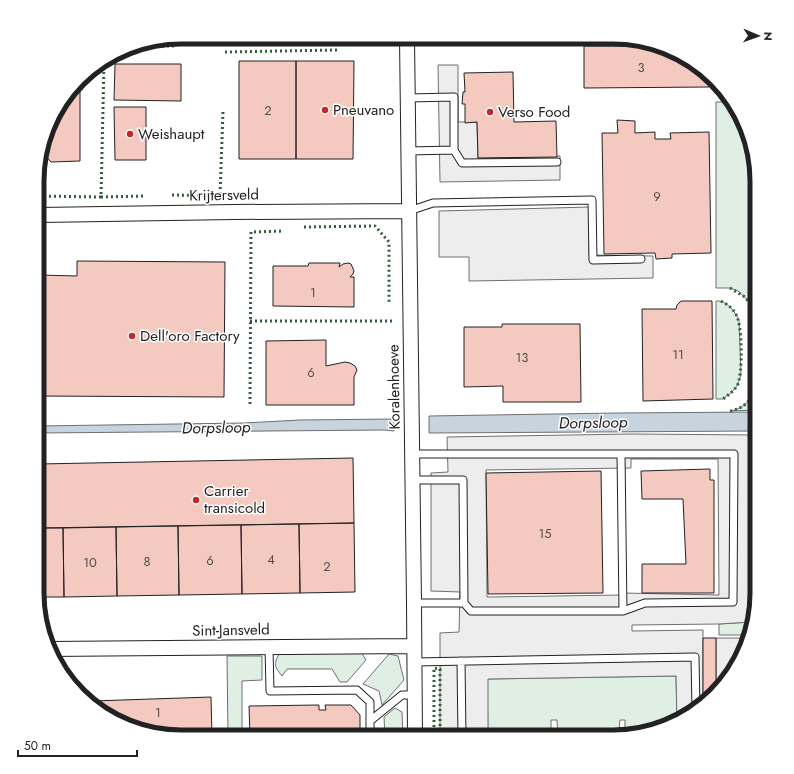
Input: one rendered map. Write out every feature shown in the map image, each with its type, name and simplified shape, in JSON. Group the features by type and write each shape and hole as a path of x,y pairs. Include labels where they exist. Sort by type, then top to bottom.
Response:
{"street":[{"name":"Koralenhoeve","path":"407,44 414,603 414,730"},
{"name":"Krijtersveld","path":"44,215 409,211"},
{"name":"Sint-Jansveld","path":"56,649 414,646"}],"lane":[{"path":"408,98 454,97 454,150 462,163 557,162"},
{"path":"408,151 454,150"},
{"path":"409,211 433,203 592,200 593,260 641,259"},
{"path":"412,454 734,454 733,602 645,603 623,611 470,611 464,603 463,480 412,480"},
{"path":"621,454 623,611"},
{"path":"414,603 464,603"},
{"path":"269,647 270,691 357,690 370,702 370,730"},
{"path":"414,662 695,657 696,702"},
{"path":"461,661 462,730"},
{"path":"370,721 402,695 414,695"}],"green space":[{"path":"716,102 725,102 743,137 750,172 750,302 738,291 730,288 716,288"},
{"path":"716,301 727,304 739,320 741,375 737,386 723,399 716,399"},
{"path":"750,400 750,410 730,411 735,410"},
{"path":"746,622 743,635 719,635 719,624"},
{"path":"361,652 366,660 347,682 340,682 332,669 287,669 282,676 275,663 279,654"},
{"path":"389,654 398,656 404,680 382,705 379,691 363,684"},
{"path":"227,656 262,656 262,680 242,681 242,730 228,730"},
{"path":"676,676 677,714 657,723 625,730 625,720 620,720 619,730 558,730 557,720 551,720 551,730 488,730 487,679"},
{"path":"395,708 402,712 403,730 385,730 384,717"}],"shaded area":[{"path":"438,65 458,65 458,122 477,122 478,158 560,156 560,180 440,182"},
{"path":"590,207 589,255 653,256 653,278 469,281 469,257 439,257 439,211"},
{"path":"631,434 750,435 750,602 746,622 632,625 632,631 703,630 703,696 677,714 676,676 488,679 488,730 440,730 440,633 459,632 460,592 431,591 431,473 448,472 447,437","holes":["631,459 718,459 719,595 622,593 622,595 487,597 486,470 631,468"]},
{"path":"716,638 743,638 727,669 716,683"}],"water":[{"name":"Dorpsloop","path":"750,412 750,431 429,433 429,416"},
{"name":"Dorpsloop","path":"394,419 394,431 44,433 44,426 244,423 300,420"}],"building":[{"path":"584,46 635,46 657,51 681,62 696,72 709,84 709,87 584,88"},
{"path":"239,61 296,61 296,159 239,159"},
{"name":"Pneuvano","path":"296,61 354,61 353,159 296,159"},
{"path":"115,64 181,64 181,101 114,100"},
{"name":"Verso Food","path":"513,72 514,122 556,121 557,157 478,158 477,122 465,123 465,104 462,104 463,92 465,92 464,73"},
{"path":"80,89 80,161 51,162 46,157 54,129 67,105"},
{"name":"Weishaupt","path":"114,107 146,107 146,160 115,160"},
{"path":"617,120 635,121 635,133 655,132 655,139 671,139 670,133 709,132 711,253 672,254 672,258 656,259 655,253 604,254 602,133 618,133"},
{"name":"Dell'oro Factory","path":"77,261 225,262 224,397 44,396 44,275 77,276"},
{"path":"309,263 340,263 339,267 343,264 351,264 354,271 350,277 354,277 354,307 273,306 273,266 308,266"},
{"path":"681,301 712,301 713,399 643,401 642,309 676,309 677,305"},
{"path":"502,324 580,324 581,402 503,402 503,386 464,387 464,327 502,327"},
{"path":"326,340 326,366 345,362 355,366 357,370 354,377 354,405 266,405 266,341"},
{"name":"Carrier transicold","path":"353,458 354,523 44,528 44,464"},
{"path":"710,469 710,480 714,480 714,593 642,593 642,564 686,564 683,499 642,499 641,471"},
{"path":"601,471 603,593 488,594 486,473"},
{"path":"354,523 355,592 300,593 299,524"},
{"path":"299,524 300,593 242,594 241,525"},
{"path":"241,525 242,594 179,595 178,526"},
{"path":"178,526 179,595 117,596 116,527"},
{"path":"116,527 117,596 64,597 63,528"},
{"path":"44,528 63,528 64,597 44,597"},
{"path":"703,638 716,638 716,683 703,696"},
{"path":"211,697 212,730 172,730 137,723 113,712 97,701"},
{"path":"319,705 319,710 326,710 325,705 351,705 360,715 360,730 250,730 249,706"}],"hedge":[{"path":"160,46 177,46 177,44"},
{"path":"225,52 337,50"},
{"path":"44,196 101,197 104,68"},
{"path":"172,195 220,196 223,111"},
{"path":"101,197 145,196"},
{"path":"304,227 375,226 389,242 389,303"},
{"path":"250,404 251,232 284,231"},
{"path":"730,288 745,297 750,304"},
{"path":"721,301 729,306 738,318 741,337 739,380 737,386 732,392 723,399"},
{"path":"250,321 392,321"},
{"path":"730,411 743,406 750,400"},
{"path":"434,730 434,668 440,669 440,730"}],"place":[{"name":"Pneuvano","path":"325,110"},
{"name":"Verso Food","path":"490,112"},
{"name":"Weishaupt","path":"130,134"},
{"name":"Dell'oro Factory","path":"132,336"},
{"name":"Carrier transicold","path":"196,500"}]}
